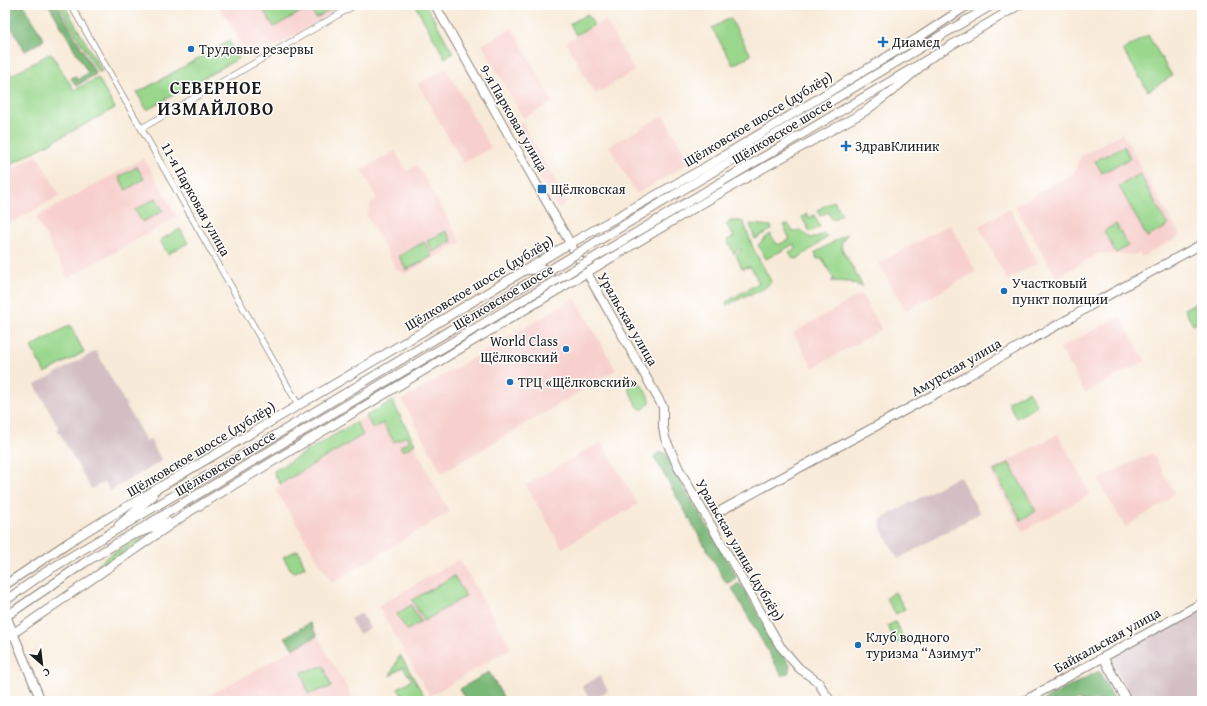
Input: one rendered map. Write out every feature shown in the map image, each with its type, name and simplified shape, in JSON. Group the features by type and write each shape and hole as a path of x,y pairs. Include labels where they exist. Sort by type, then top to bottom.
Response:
{"main road":[{"name":"9-я Парковая улица","path":"434,5 570,244"},
{"name":"Щёлковское шоссе (дублёр)","path":"5,585 69,542 570,244 642,204 925,34 968,5"},
{"name":"Щёлковское шоссе","path":"5,601 44,573 108,534 296,423 992,5"},
{"name":"Щёлковское шоссе","path":"5,615 117,543 301,432 1019,5"},
{"path":"5,638 192,510 729,188 864,112 934,56"},
{"path":"800,109 876,74"},
{"name":"Уральская улица","path":"570,244 663,407"},
{"name":"Амурская улица","path":"722,510 962,380 1103,298 1202,244"},
{"path":"526,270 544,269 549,274 552,284 550,291 545,298"},
{"name":"Уральская улица (дублёр)","path":"663,407 663,427 665,438 672,456 686,483 780,646 792,661 818,682 830,701"},
{"path":"108,534 169,483"},
{"path":"117,543 165,524 192,510"},
{"name":"Байкальская улица","path":"1024,701 1202,603"},
{"path":"5,615 41,701"},
{"path":"1103,657 1127,701"}],"street":[{"name":"11-я Парковая улица","path":"71,5 299,406"},
{"path":"142,128 355,5"}],"shaded area":[{"path":"219,5 348,5 251,60"},
{"path":"605,20 635,71 595,94 566,42"},
{"path":"512,28 553,102 523,118 482,45"},
{"path":"446,68 491,148 463,163 418,84"},
{"path":"663,116 691,162 637,194 609,146"},
{"path":"522,122 567,202 557,208 512,128"},
{"path":"1122,133 1180,236 1142,257 1139,253 1136,255 1099,253 1057,278 1015,206 1074,173 1081,156"},
{"path":"395,151 407,171 417,165 461,242 406,274 397,270 367,216 371,203 377,199 362,170"},
{"path":"37,155 60,196 5,226 5,173"},
{"path":"144,158 177,217 68,278 36,217"},
{"path":"1010,209 1038,263 1007,280 979,226"},
{"path":"950,224 976,272 905,311 879,263"},
{"path":"861,294 882,329 813,368 793,333"},
{"name":"ТРЦ «Щёлковский»","path":"575,298 616,370 600,379 586,383 581,391 442,473 402,400"},
{"path":"1120,316 1145,361 1085,393 1060,348"},
{"path":"96,351 146,441 150,439 162,461 110,491 105,482 91,489 57,429 59,428 35,385"},
{"path":"391,402 449,512 332,583 275,489 280,486 273,474 326,440"},
{"path":"1058,434 1091,494 1023,531 990,471"},
{"path":"601,442 638,504 562,548 526,485"},
{"path":"1152,453 1174,492 1167,501 1125,527 1098,480"},
{"path":"959,476 980,513 898,559 881,529 881,519"},
{"path":"459,559 511,648 430,696 378,606"},
{"path":"1202,607 1202,701 1133,701 1111,662 1113,657"},
{"path":"361,613 370,628 359,634 350,619"},
{"path":"317,636 355,701 206,701 204,698"},
{"path":"600,676 608,691 590,701 582,686"}],"green space":[{"path":"6,5 24,5 44,40 25,51 5,16"},
{"path":"49,5 57,5 96,74 76,86 71,78 75,76 77,80 88,73"},
{"path":"59,5 64,5 102,71 98,72"},
{"path":"275,5 299,5 302,11 274,27 264,11"},
{"path":"309,5 338,5 316,18"},
{"path":"415,5 426,5 453,53 445,58"},
{"path":"587,14 594,25 576,35 570,24"},
{"path":"730,18 751,55 733,65 712,28"},
{"path":"1148,35 1172,76 1148,91 1123,50"},
{"path":"229,41 239,58 147,110 137,93"},
{"path":"51,53 74,90 98,78 115,108 6,167 5,79"},
{"path":"1124,146 1130,158 1102,173 1095,161"},
{"path":"137,167 144,179 126,190 119,177"},
{"path":"1140,174 1168,226 1147,237 1119,186"},
{"path":"156,198 163,211 142,222 135,210"},
{"path":"834,201 842,214 832,220 828,212 820,216 817,210"},
{"path":"807,214 809,218 814,215 820,227 810,232 802,217"},
{"path":"730,221 740,221 744,223 753,248 771,281 768,286 727,305 726,302 759,283 751,267 742,268 736,255 741,250 740,248 734,254 727,240 734,237 726,225"},
{"path":"750,224 771,226 772,228 755,239"},
{"path":"1116,224 1128,246 1116,253 1104,231"},
{"path":"783,225 789,225 793,232 800,230 811,238 823,234 827,236 797,259 793,259 789,253 796,249 794,244 766,259 758,245 771,234 778,245 790,239"},
{"path":"180,229 188,243 168,254 160,240"},
{"path":"446,231 452,241 433,252 427,241"},
{"path":"848,233 842,241 841,247 863,287 850,282 831,281 834,280 822,258 817,259 815,253"},
{"path":"424,242 432,256 406,270 399,256"},
{"path":"1194,304 1202,320 1193,325 1184,309"},
{"path":"70,325 84,352 45,373 31,347"},
{"path":"639,381 650,399 650,403 644,409 640,409 636,405 628,387"},
{"path":"1028,391 1037,406 1016,418 1008,402"},
{"path":"392,401 415,444 403,451 400,446 409,442 406,436 394,442 383,423 373,429 366,416"},
{"path":"356,422 363,435 280,484 274,471"},
{"path":"662,452 666,454 673,469 735,574 736,578 734,581 726,583 654,457 656,454"},
{"path":"1009,463 1036,511 1021,520 994,471"},
{"path":"142,536 143,539 99,569 97,565 110,555"},
{"path":"298,550 305,567 293,573 283,557"},
{"path":"454,576 466,596 424,621 412,600"},
{"path":"737,584 742,586 777,648 790,664 789,672 782,676 732,588"},
{"path":"895,592 905,609 896,614 886,598"},
{"path":"411,605 421,622 407,630 397,614"},
{"path":"895,622 905,640 898,644 887,626"},
{"path":"310,623 317,636 293,649 285,637"},
{"path":"400,655 427,701 405,701 398,688 412,680 403,667 390,676"},
{"path":"324,666 331,687 308,694 302,672"},
{"path":"1099,671 1115,701 1042,701"},
{"path":"489,672 503,697 496,701 467,701 460,689"}],"place":[{"name":"Диамед","path":"883,42"},
{"name":"Трудовые резервы","path":"191,49"},
{"name":"ЗдравКлиник","path":"846,146"},
{"name":"Щёлковская","path":"542,189"},
{"name":"Участковый пункт полиции","path":"1004,291"},
{"name":"World Class Щёлковский","path":"566,349"},
{"name":"ТРЦ «Щёлковский»","path":"510,382"},
{"name":"Клуб водного туризма “Азимут”","path":"858,645"}],"district":[{"name":"СЕВЕРНОЕ ИЗМАЙЛОВО","path":"216,98"}]}
